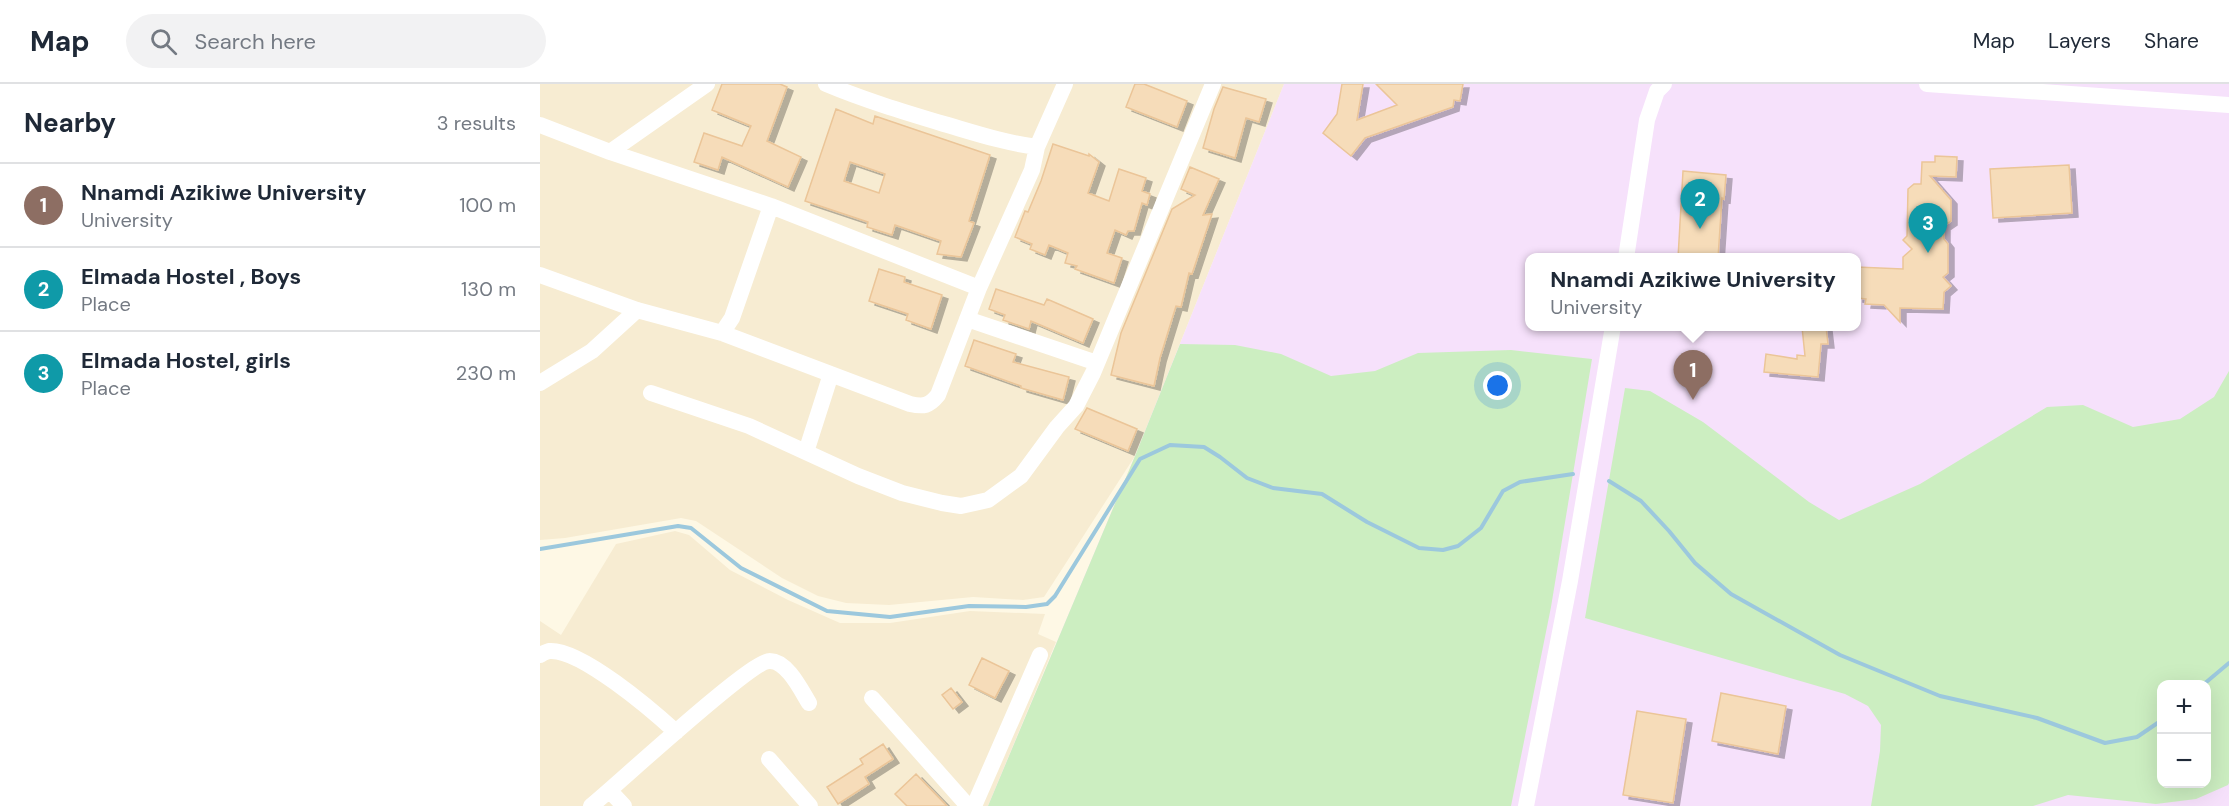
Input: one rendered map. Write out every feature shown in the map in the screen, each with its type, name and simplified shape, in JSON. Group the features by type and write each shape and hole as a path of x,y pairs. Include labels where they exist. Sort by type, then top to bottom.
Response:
{"street":[{"path":"610,152 707,84"},
{"path":"826,84 866,100 956,128 1011,144 1037,147"},
{"path":"540,275 636,310 723,333 910,404 922,407 931,404 938,395 979,288 1032,170 1037,147 1065,84"},
{"path":"651,393 749,426 858,476 912,495 962,506 988,500 1021,476 1057,427 1076,406 1097,363 1213,84"},
{"path":"1627,253 1647,120 1657,91 1664,84"},
{"path":"1927,84 2229,105"},
{"path":"540,125 610,152 771,206 979,288"},
{"path":"723,333 732,318 771,206"},
{"path":"540,383 592,351 636,310"},
{"path":"967,319 1097,363"},
{"path":"1526,806 1570,581 1612,331"},
{"path":"806,452 831,374"},
{"path":"543,650 565,654 587,664 643,702 676,732"},
{"path":"974,806 1040,655"},
{"path":"591,806 754,666 763,661 773,660 784,668 809,704"},
{"path":"872,698 968,806"},
{"path":"769,759 810,806"},
{"path":"609,791 624,806"}],"shaded area":[{"path":"540,84 1284,84 1135,456 1044,597 1023,600 973,597 889,605 846,603 818,596 782,578 696,521 681,518 565,538 540,540"},
{"path":"1284,84 2229,84 2229,806 988,806 1135,456"},
{"path":"675,531 689,535 730,570 788,600 840,623 890,623 970,611 1045,614 1038,634 1056,642 988,806 540,806 540,621 561,635 616,544"}],"green space":[{"path":"1180,344 1235,345 1281,354 1331,376 1375,371 1418,353 1511,350 1592,359 1551,607 1511,806 988,806"},
{"path":"2229,371 2229,783 2196,799 2156,804 2068,795 2033,806 1871,806 1880,751 1881,725 1868,706 1845,694 1585,618 1625,388 1650,391 1703,422 1809,502 1839,520 1920,484 2047,407 2083,405 2133,427 2180,419 2214,397"}],"building":[{"path":"722,84 780,84 787,87 767,141 801,157 788,187 722,157 718,170 694,162 704,133 742,146 751,126 712,110"},
{"path":"1135,84 1144,84 1187,101 1177,127 1126,107"},
{"path":"1342,84 1363,84 1357,120 1397,105 1376,84 1463,84 1460,101 1454,100 1453,107 1365,138 1351,156 1323,133 1337,114"},
{"path":"1223,87 1266,99 1259,122 1246,118 1235,158 1203,148"},
{"path":"836,109 873,124 875,116 990,155 969,221 974,223 961,257 937,254 941,241 895,225 892,235 867,227 868,222 805,201","holes":["850,162 885,174 879,193 844,181"]},
{"path":"1053,144 1089,156 1089,154 1099,162 1088,193 1109,201 1119,169 1146,178 1142,191 1150,194 1147,205 1142,203 1134,231 1128,231 1126,235 1115,230 1107,253 1122,258 1114,283 1065,263 1068,253 1049,245 1045,255 1030,249 1032,244 1015,237 1025,211 1028,212 1041,181"},
{"path":"1935,156 1957,157 1956,177 1930,176 1951,200 1951,221 1944,226 1944,239 1948,244 1948,273 1943,277 1951,286 1944,292 1943,309 1900,308 1900,322 1884,305 1865,304 1866,299 1861,298 1861,267 1903,269 1903,257 1912,249 1903,240 1907,236 1908,189 1914,184 1921,184 1922,162 1935,162"},
{"path":"2069,165 2072,213 1993,218 1990,169"},
{"path":"1190,167 1219,179 1203,215 1212,214 1192,274 1189,273 1181,307 1176,306 1154,386 1111,375 1121,333 1172,209 1195,195 1181,189"},
{"path":"1683,171 1726,175 1718,253 1678,253"},
{"path":"879,269 905,277 904,282 942,295 931,329 906,320 908,314 869,301"},
{"path":"996,289 1044,305 1047,299 1093,319 1083,343 1031,321 1029,329 1003,320 1005,315 989,309"},
{"path":"1802,331 1826,331 1828,344 1821,344 1818,377 1764,372 1766,354 1797,359 1797,355 1805,356"},
{"path":"974,340 1016,354 1013,362 1069,377 1063,400 1021,388 1021,386 965,366"},
{"path":"1087,408 1137,429 1128,451 1075,429"},
{"path":"982,658 1009,671 995,698 969,685"},
{"path":"951,688 962,702 953,709 942,695"},
{"path":"1721,693 1786,706 1778,754 1712,741"},
{"path":"1637,711 1686,719 1673,803 1623,795"},
{"path":"883,744 893,759 865,777 869,784 838,804 827,787 863,764 860,759"},
{"path":"916,774 947,806 907,806 895,794"}],"waterway":[{"path":"540,549 678,526 691,528 741,568 827,611 890,617 969,606 1026,607 1047,604 1055,596 1140,459 1170,445 1204,447 1247,478 1273,488 1322,494 1367,522 1419,548 1443,550 1458,546 1481,528 1503,491 1520,482 1573,474"},
{"path":"1609,481 1641,501 1695,563 1731,594 1840,655 1940,696 2037,718 2105,743 2137,737 2157,723"},
{"path":"2209,680 2229,663"}],"place":[{"name":"Elmada Hostel , Boys","path":"1700,229"},
{"name":"Elmada Hostel, girls","path":"1928,253"},
{"name":"Nnamdi Azikiwe University","path":"1693,400"}]}
